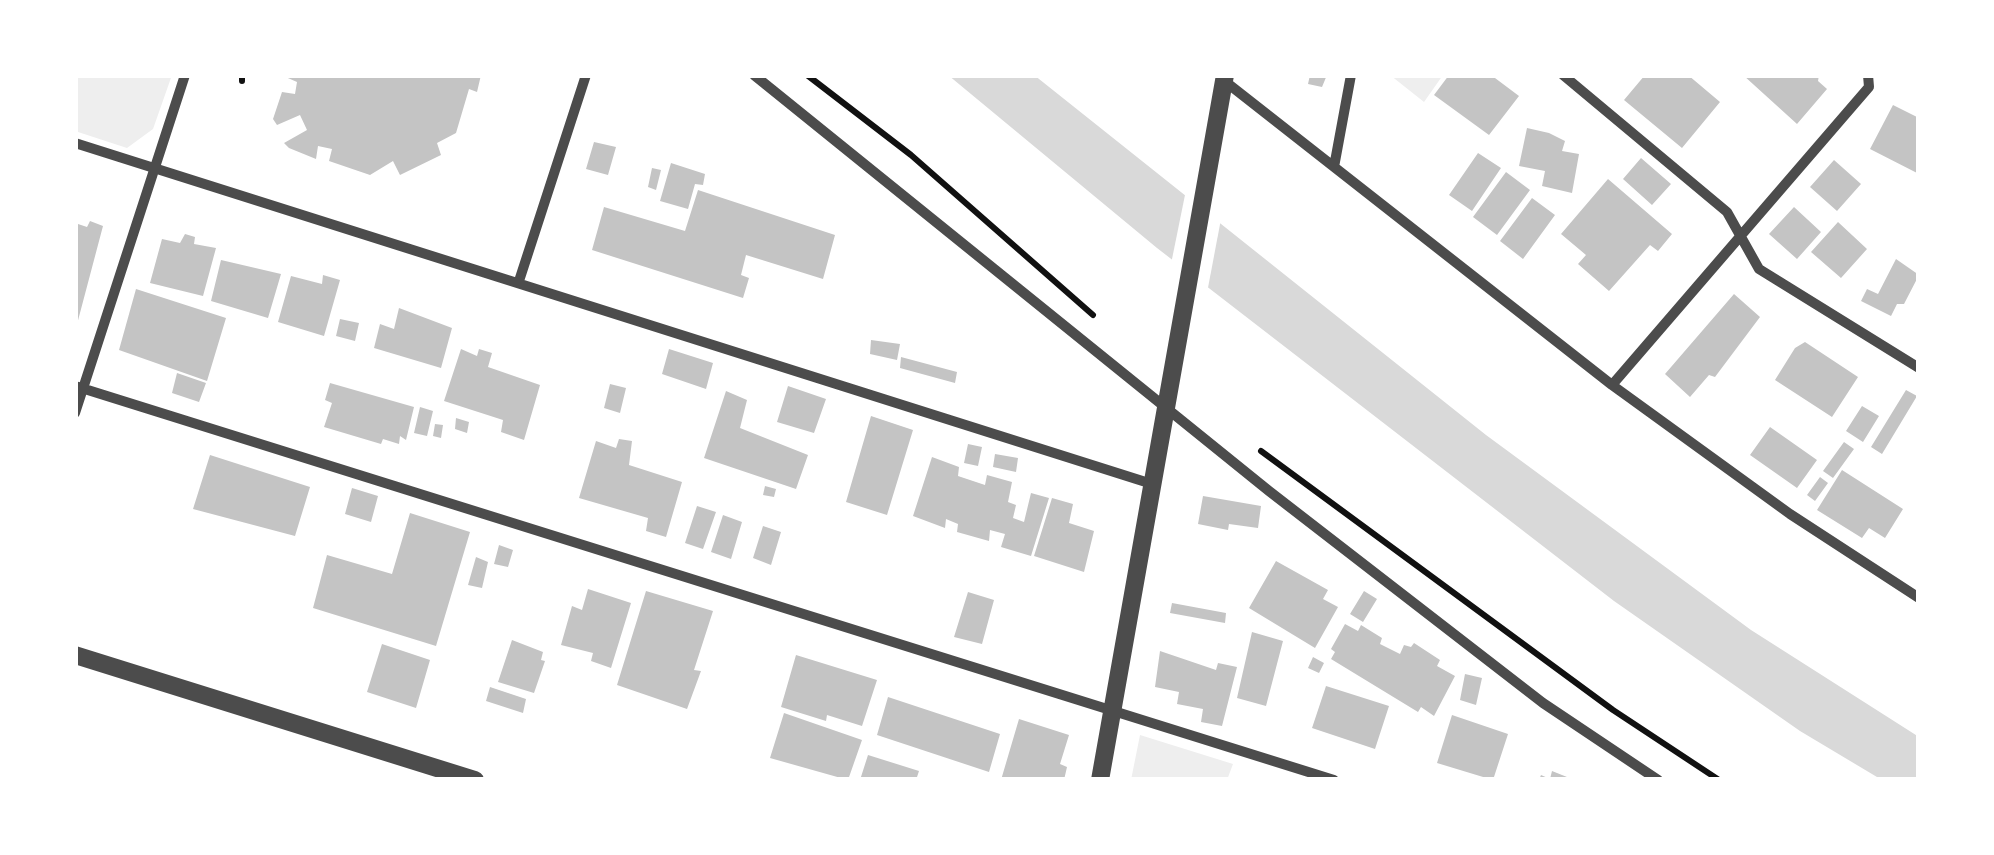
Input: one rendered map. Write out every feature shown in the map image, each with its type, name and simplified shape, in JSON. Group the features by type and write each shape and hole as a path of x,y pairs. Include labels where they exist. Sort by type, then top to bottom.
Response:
{"street":[{"path":"75,413 79,387 184,75"},
{"path":"519,282 586,75"},
{"path":"754,75 1165,409 1543,703 1658,780"},
{"path":"1334,167 1350,75"},
{"path":"1563,75 1728,212 1738,238 1759,270 1919,368"},
{"path":"1612,385 1869,87 1868,75"},
{"path":"1100,780 1222,77"},
{"path":"1222,77 1612,385 1790,514 1919,598"},
{"path":"75,144 1152,484"},
{"path":"79,387 1334,780"},
{"path":"75,655 475,780"}],"path":[{"path":"807,75 911,155 1100,321"},
{"path":"1250,443 1583,689 1719,780"}],"shaded area":[{"path":"75,75 172,75 153,129 127,148 75,131"},
{"path":"948,75 1034,75 1486,435 1751,630 1919,737 1919,780 1882,780 1800,731 1614,601 1157,248"},
{"path":"1390,75 1443,75 1424,102"},
{"path":"1140,735 1233,764 1227,780 1131,780"}],"pier":[{"path":"1186,190 1221,219 1207,293 1171,264"}],"building":[{"path":"281,75 481,75 477,92 469,89 456,133 437,143 441,155 400,175 393,161 370,175 329,161 332,149 318,146 316,159 284,143 307,130 300,115 277,125 273,119 282,92 295,94 297,82"},
{"path":"1310,75 1327,75 1322,87 1308,84"},
{"path":"1449,75 1491,75 1519,96 1489,135 1434,95"},
{"path":"1645,75 1688,75 1720,102 1682,148 1624,100"},
{"path":"1743,75 1819,75 1818,81 1827,89 1797,124"},
{"path":"1893,105 1919,118 1919,174 1870,149"},
{"path":"1527,128 1565,141 1562,151 1579,154 1572,193 1542,186 1545,171 1519,166"},
{"path":"594,142 616,147 608,175 586,169"},
{"path":"1478,153 1501,168 1472,211 1449,195"},
{"path":"1641,158 1671,184 1652,205 1623,179"},
{"path":"1834,160 1861,184 1837,211 1810,187"},
{"path":"671,163 705,174 703,185 695,184 688,209 660,201"},
{"path":"652,168 661,170 656,190 648,187"},
{"path":"1506,172 1530,190 1497,235 1473,217"},
{"path":"1608,179 1672,234 1658,251 1650,245 1609,291 1578,264 1586,255 1561,234"},
{"path":"698,190 835,235 823,279 746,255 741,275 749,278 743,298 592,250 604,207 685,231"},
{"path":"1532,198 1555,215 1523,259 1500,241"},
{"path":"1794,207 1821,232 1797,259 1769,234"},
{"path":"90,221 103,226 76,328 75,223 87,227"},
{"path":"1838,222 1867,249 1841,278 1811,252"},
{"path":"185,234 195,237 194,244 216,248 203,296 150,283 162,239 180,243"},
{"path":"1896,259 1919,275 1904,304 1897,304 1891,316 1861,301 1867,289 1878,294"},
{"path":"221,260 281,274 268,318 211,301"},
{"path":"323,275 340,280 324,336 278,322 291,276 322,284"},
{"path":"136,289 226,318 207,381 119,350"},
{"path":"1734,294 1760,317 1715,377 1709,375 1690,397 1665,374"},
{"path":"399,308 452,328 441,368 374,348 380,324 394,329"},
{"path":"340,319 359,323 355,341 336,336"},
{"path":"871,340 900,344 897,360 870,354"},
{"path":"1805,342 1858,377 1832,417 1775,380 1795,348"},
{"path":"461,349 477,356 479,349 492,353 488,367 540,385 524,440 501,432 503,420 444,401"},
{"path":"669,349 713,363 706,389 662,374"},
{"path":"901,357 957,372 955,383 900,368"},
{"path":"177,373 206,383 199,402 172,393"},
{"path":"330,383 414,407 406,440 400,436 399,444 383,439 381,444 324,427 332,403 325,400"},
{"path":"610,384 626,388 620,413 604,408"},
{"path":"788,386 826,399 814,433 777,422"},
{"path":"1906,390 1917,396 1882,454 1871,447"},
{"path":"726,391 747,400 740,428 808,455 796,489 704,458"},
{"path":"1862,406 1879,416 1863,442 1846,431"},
{"path":"420,407 433,411 427,436 414,433"},
{"path":"871,416 913,430 887,515 846,502"},
{"path":"456,418 469,422 467,433 455,429"},
{"path":"435,424 443,425 441,438 433,436"},
{"path":"1770,427 1817,460 1797,488 1750,455"},
{"path":"619,439 632,441 629,465 682,482 666,537 646,531 648,518 579,498 596,441 616,448"},
{"path":"1844,442 1854,449 1833,478 1823,471"},
{"path":"968,444 982,447 978,466 964,463"},
{"path":"995,454 1018,458 1016,472 993,467"},
{"path":"210,455 310,487 295,536 193,509"},
{"path":"932,457 959,467 958,476 985,485 987,475 1012,482 1008,502 1016,505 1013,518 1024,522 1031,493 1049,498 1031,556 1001,547 1005,534 990,530 989,541 957,532 958,524 946,519 945,528 913,516"},
{"path":"1842,470 1903,509 1885,538 1869,528 1862,538 1817,510"},
{"path":"1820,477 1828,483 1815,501 1807,495"},
{"path":"765,486 776,489 774,497 763,495"},
{"path":"352,488 378,496 371,522 345,514"},
{"path":"1203,496 1261,506 1258,528 1229,524 1228,530 1198,524"},
{"path":"1052,498 1073,504 1069,523 1094,531 1084,572 1034,556"},
{"path":"697,506 716,512 703,549 685,543"},
{"path":"410,513 470,532 436,646 313,608 327,555 392,574"},
{"path":"723,515 742,522 731,559 711,552"},
{"path":"763,526 781,532 771,565 753,558"},
{"path":"499,545 513,550 508,567 494,564"},
{"path":"476,557 488,562 482,588 468,585"},
{"path":"1276,561 1328,590 1323,599 1338,607 1315,648 1249,608"},
{"path":"588,589 631,603 611,668 591,661 593,653 561,645 572,606 582,610"},
{"path":"646,591 713,611 694,670 701,671 687,709 617,685"},
{"path":"1364,591 1377,599 1363,622 1350,614"},
{"path":"968,592 994,600 982,644 954,637"},
{"path":"1172,603 1226,613 1225,623 1170,613"},
{"path":"1345,624 1358,631 1361,625 1382,638 1380,644 1400,654 1404,645 1411,647 1414,643 1440,660 1437,666 1455,676 1434,716 1421,707 1418,712 1331,659 1335,652 1331,649"},
{"path":"1252,632 1283,641 1266,706 1237,698"},
{"path":"512,640 543,652 541,660 545,661 534,693 498,682"},
{"path":"382,644 430,660 416,708 367,692"},
{"path":"1160,651 1216,670 1218,663 1237,667 1222,726 1201,722 1203,709 1177,704 1179,692 1155,687"},
{"path":"796,655 877,680 862,726 827,715 826,721 781,707"},
{"path":"1313,657 1324,663 1319,673 1308,668"},
{"path":"1465,674 1482,678 1476,705 1460,700"},
{"path":"1326,686 1389,706 1375,749 1312,728"},
{"path":"490,687 526,699 523,713 486,701"},
{"path":"888,697 1000,734 989,772 877,735"},
{"path":"784,713 862,740 848,780 770,758"},
{"path":"1452,715 1508,734 1493,780 1437,763"},
{"path":"1019,719 1069,735 1060,764 1067,767 1064,780 1001,780"},
{"path":"868,755 919,771 916,780 860,780"},
{"path":"1552,771 1567,780 1539,780 1541,775 1550,779"}]}
